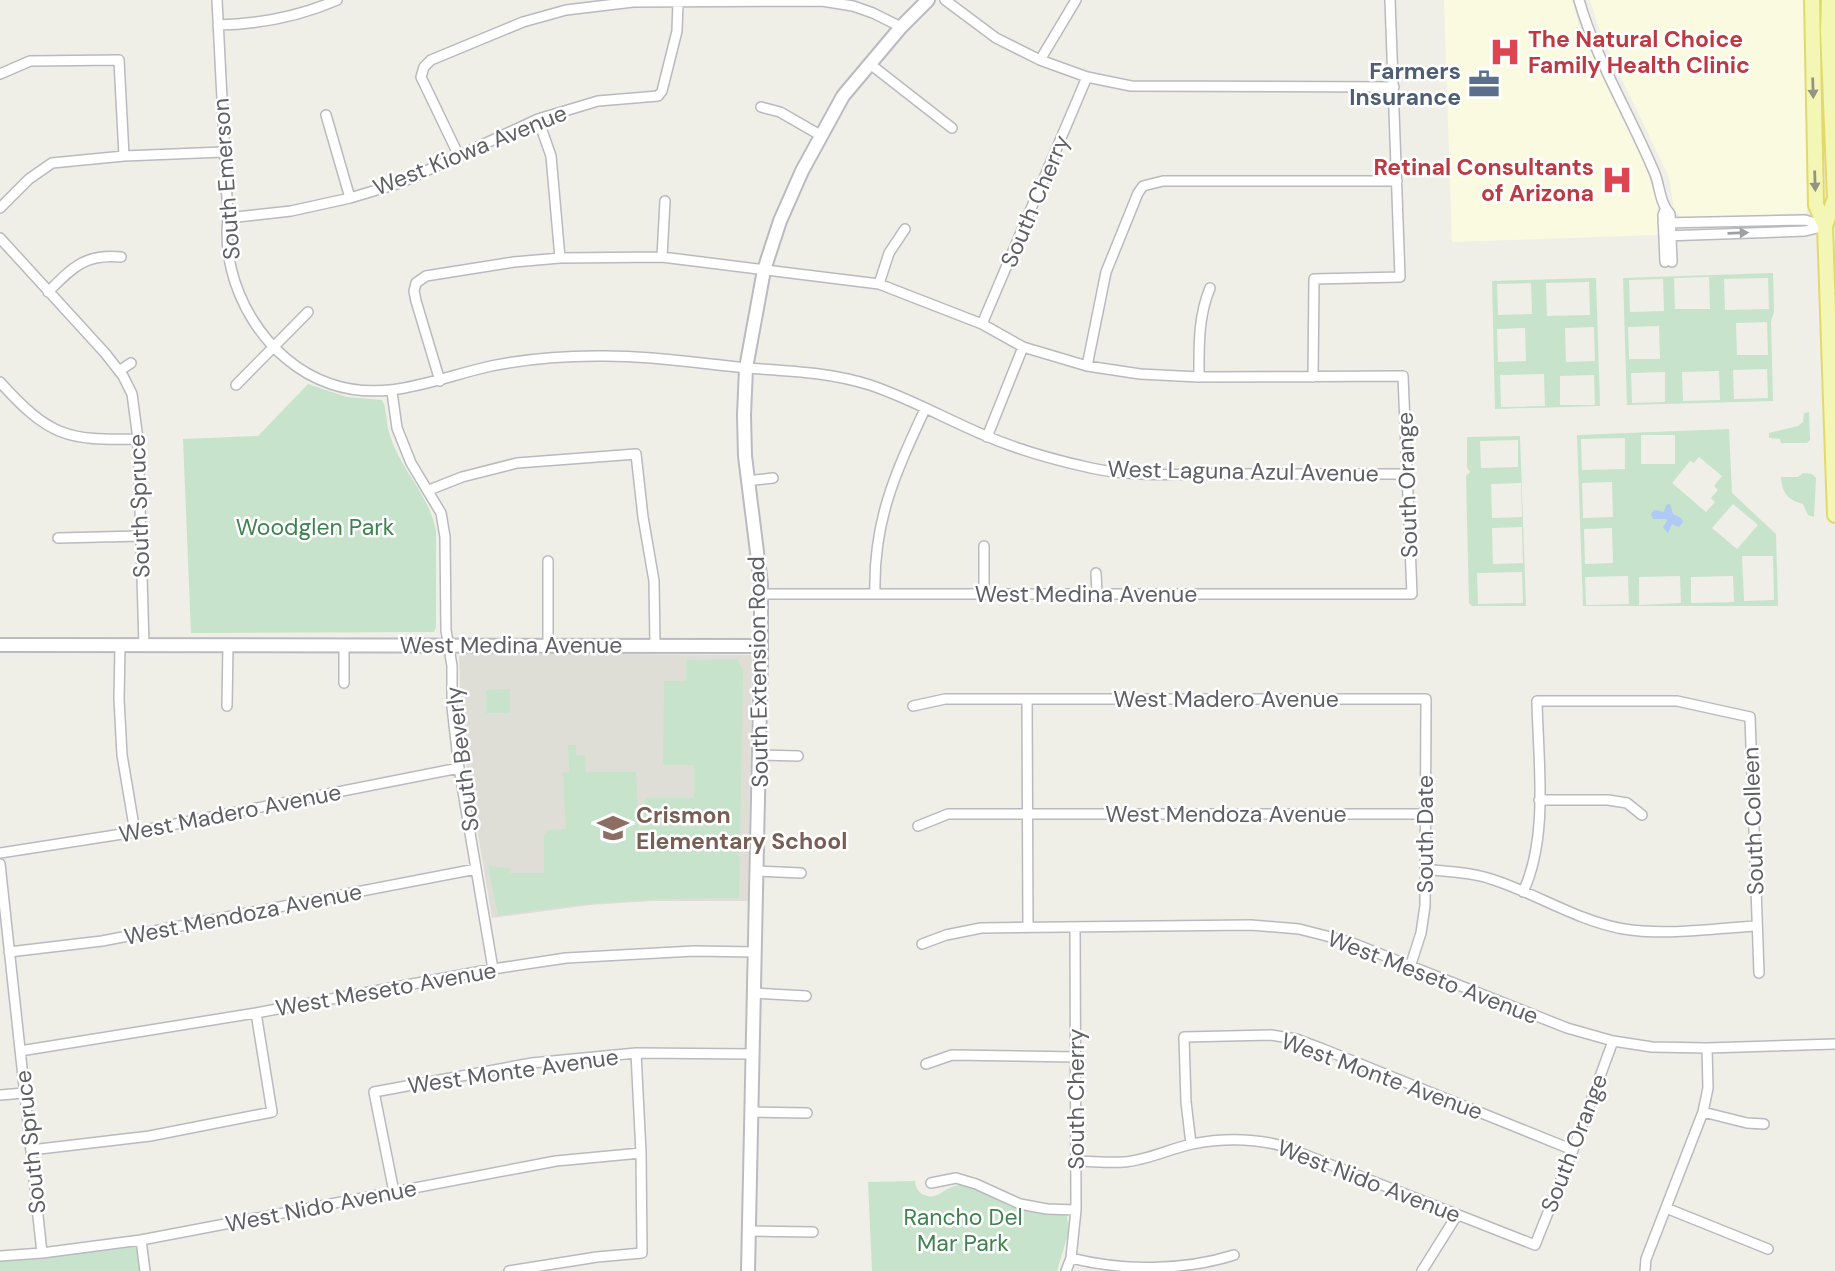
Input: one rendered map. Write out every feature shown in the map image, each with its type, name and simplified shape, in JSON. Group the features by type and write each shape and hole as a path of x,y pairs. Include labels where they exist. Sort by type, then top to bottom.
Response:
{"main road":[{"path":"1812,0 1816,205 1825,226 1835,515"},
{"path":"1825,226 1835,198 1829,0"}],"street":[{"name":"South Emerson","path":"217,0 228,257 241,301 273,347"},
{"path":"218,25 256,23 298,15 335,0"},
{"name":"South Extension Road","path":"748,1271 761,594 747,481 744,415 746,368 764,270 780,221 820,135 843,96 901,27 928,0"},
{"path":"945,0 996,38 1040,60 1087,77 1131,86 1394,87"},
{"path":"1040,60 1076,0"},
{"path":"440,381 414,291 415,283 426,276 514,262 560,258 662,257 879,284 982,324 1023,346 1087,366 1140,374 1199,377 1313,377 1314,279 1401,277 1390,0"},
{"path":"1578,0 1593,40 1656,177 1665,210 1663,215 1667,222 1668,262"},
{"path":"458,154 421,76 424,67 431,60 490,34 566,10 633,2 822,1 853,6 901,27"},
{"name":"West Kiowa Avenue","path":"228,218 291,211 350,198 400,183 538,119 598,101 658,96 662,91 674,44 678,2"},
{"path":"0,74 30,61 119,60 124,156"},
{"path":"870,64 952,128"},
{"name":"South Cherry","path":"982,324 1087,77"},
{"path":"761,107 780,112 820,135"},
{"path":"326,115 350,198"},
{"path":"538,119 551,156 560,258"},
{"path":"0,208 29,179 52,163 124,156 223,152"},
{"path":"1087,366 1106,272 1138,193 1143,187 1163,181 1397,181"},
{"path":"662,257 665,201"},
{"path":"1667,222 1805,220 1825,226"},
{"path":"1667,235 1805,231 1825,226"},
{"path":"879,284 889,253 905,229"},
{"name":"South Spruce","path":"0,238 105,353 132,394 138,439 144,645"},
{"path":"48,292 85,260 121,257"},
{"path":"1199,377 1200,325 1204,302 1210,288"},
{"path":"236,385 309,312"},
{"path":"987,437 1023,346"},
{"name":"West Laguna Azul Avenue","path":"273,347 305,374 332,385 368,392 392,392 490,367 552,357 601,355 835,375 873,386 987,437 1095,469 1156,474 1407,474"},
{"path":"119,372 131,363"},
{"name":"South Orange","path":"1313,377 1403,376 1412,594"},
{"path":"0,382 20,405 63,434 85,438 138,439"},
{"name":"South Beverly","path":"392,392 397,428 411,463 441,513 445,537 447,644 452,666 452,707 459,768 493,969"},
{"path":"875,594 875,561 881,520 894,474 925,409"},
{"path":"429,490 462,477 517,463 636,454 654,581 656,645"},
{"path":"747,481 774,478"},
{"path":"58,538 141,536"},
{"path":"984,594 985,546"},
{"path":"548,561 548,645"},
{"path":"1097,573 1097,594"},
{"name":"West Medina Avenue","path":"761,594 1412,594"},
{"name":"West Medina Avenue","path":"0,645 761,646"},
{"path":"120,645 122,755 135,832"},
{"path":"227,706 228,645"},
{"path":"344,645 344,683"},
{"name":"West Madero Avenue","path":"913,706 945,699 1426,699"},
{"path":"1027,699 1028,927"},
{"name":"South Date","path":"1410,967 1421,933 1425,906 1426,699"},
{"name":"South Colleen","path":"1539,800 1537,701 1677,701 1750,717 1759,973"},
{"path":"760,755 798,756"},
{"name":"West Madero Avenue","path":"0,853 135,832 459,768"},
{"path":"1523,892 1535,861 1539,800 1608,800 1627,803 1642,815"},
{"name":"West Mendoza Avenue","path":"918,826 948,814 1426,814"},
{"name":"South Spruce","path":"0,864 42,1253"},
{"name":"West Mendoza Avenue","path":"9,952 102,941 476,869"},
{"path":"1426,869 1466,873 1494,880 1591,920 1623,929 1654,931 1757,926"},
{"path":"757,871 801,873"},
{"name":"West Meseto Avenue","path":"922,944 946,935 981,928 1251,925 1299,929 1350,942 1567,1028 1613,1041 1652,1047 1707,1048 1835,1044"},
{"name":"South Cherry","path":"1066,1271 1071,1258 1076,1210 1075,927"},
{"name":"West Meseto Avenue","path":"20,1051 256,1013 566,958 694,951 755,952"},
{"path":"753,993 806,996"},
{"path":"31,1150 150,1136 272,1112 256,1013"},
{"name":"West Monte Avenue","path":"1191,1144 1186,1102 1184,1037 1271,1035 1296,1039 1573,1150"},
{"name":"South Orange","path":"1535,1245 1613,1041"},
{"path":"1645,1271 1646,1259 1703,1112 1708,1088 1707,1048"},
{"path":"509,1271 642,1253 636,1053"},
{"name":"West Monte Avenue","path":"394,1192 374,1092 533,1063 636,1053 753,1054"},
{"path":"926,1064 952,1055 1076,1057"},
{"path":"0,1094 24,1093"},
{"path":"751,1112 807,1114"},
{"path":"1703,1112 1747,1123 1764,1124"},
{"name":"West Nido Avenue","path":"1075,1161 1124,1162 1159,1156 1191,1144 1260,1140 1535,1245"},
{"name":"West Nido Avenue","path":"0,1256 141,1240 556,1161 641,1153"},
{"path":"931,1183 956,1178 1020,1204 1076,1210"},
{"path":"1666,1208 1768,1249"},
{"path":"1422,1271 1457,1215"},
{"path":"748,1231 813,1232"},
{"path":"141,1240 145,1271"},
{"path":"1071,1258 1102,1266 1161,1266 1209,1263 1234,1255"}],"shaded area":[{"path":"1444,0 1572,0 1582,34 1642,156 1658,204 1658,235 1452,242"},
{"path":"1590,0 1805,0 1810,199 1806,213 1681,217 1674,210 1669,177 1602,38"},
{"name":"Crismon Elementary School","path":"464,653 751,655 748,901 653,901 590,905 492,918 462,739 459,656"}],"green space":[{"path":"1773,273 1773,401 1627,405 1623,278","holes":["1709,277 1710,309 1675,309 1674,278","1768,278 1769,309 1725,310 1724,279","1663,279 1664,311 1630,312 1629,280","1767,322 1768,355 1737,355 1736,323","1659,326 1660,359 1629,359 1628,327","1767,369 1768,398 1734,399 1733,370","1719,371 1720,400 1683,401 1682,372","1665,372 1665,402 1632,403 1631,373"]},
{"path":"1596,278 1600,406 1495,409 1492,281","holes":["1589,282 1590,315 1547,316 1546,283","1531,283 1532,314 1498,315 1497,284","1594,327 1595,361 1566,362 1565,328","1525,328 1526,361 1498,362 1497,329","1544,374 1545,406 1501,407 1500,375","1594,375 1595,405 1560,405 1560,376"]},
{"name":"Woodglen Park","path":"308,384 347,397 382,400 394,446 433,518 436,532 434,632 191,633 183,439 258,436"},
{"path":"1809,412 1810,440 1807,443 1781,443 1780,439 1769,438 1769,433 1798,426 1803,422 1804,413"},
{"path":"1729,429 1732,493 1776,534 1778,606 1583,606 1577,435","holes":["1641,435 1675,435 1675,464 1641,464","1625,438 1625,469 1582,470 1581,439","1699,457 1722,476 1714,486 1718,490 1711,498 1715,502 1706,512 1672,483 1690,461 1694,463","1612,482 1613,517 1583,518 1582,483","1733,504 1758,525 1737,549 1712,528","1612,528 1613,563 1585,564 1584,529","1742,556 1773,556 1774,600 1744,601","1628,576 1629,604 1586,605 1585,577","1680,576 1681,603 1639,605 1639,577","1733,576 1734,602 1691,603 1691,577"]},
{"path":"1520,436 1526,606 1472,606 1469,603 1466,476 1470,472 1467,468 1467,437","holes":["1518,440 1518,467 1481,468 1480,441","1521,483 1522,517 1492,518 1491,484","1522,527 1523,563 1493,564 1492,528","1522,572 1523,603 1478,604 1477,573"]},
{"path":"1803,473 1812,474 1816,478 1814,517 1808,515 1803,504 1790,498 1783,487 1781,477 1798,477"},
{"path":"737,659 743,670 739,898 618,902 498,916 488,866 510,868 510,873 544,873 544,836 548,830 566,829 563,773 569,772 568,745 576,745 576,755 585,755 586,772 636,772 639,829 644,824 645,798 694,798 694,765 663,765 664,681 686,681 686,660"},
{"path":"510,689 510,713 486,713 486,690"},
{"name":"Rancho Del Mar Park","path":"915,1181 918,1191 927,1196 936,1195 957,1185 969,1186 1018,1209 1067,1216 1069,1231 1057,1271 872,1271 868,1182"},
{"path":"141,1240 145,1271 0,1271 0,1256"}],"water":[{"path":"1670,504 1673,514 1683,522 1679,527 1672,524 1668,533 1663,527 1666,519 1653,519 1651,514 1654,510 1664,512 1666,505"}],"place":[{"name":"The Natural Choice Family Health Clinic","path":"1505,52"},
{"name":"Farmers Insurance","path":"1484,84"},
{"name":"Retinal Consultants of Arizona","path":"1617,180"},
{"name":"Crismon Elementary School","path":"613,828"}]}
